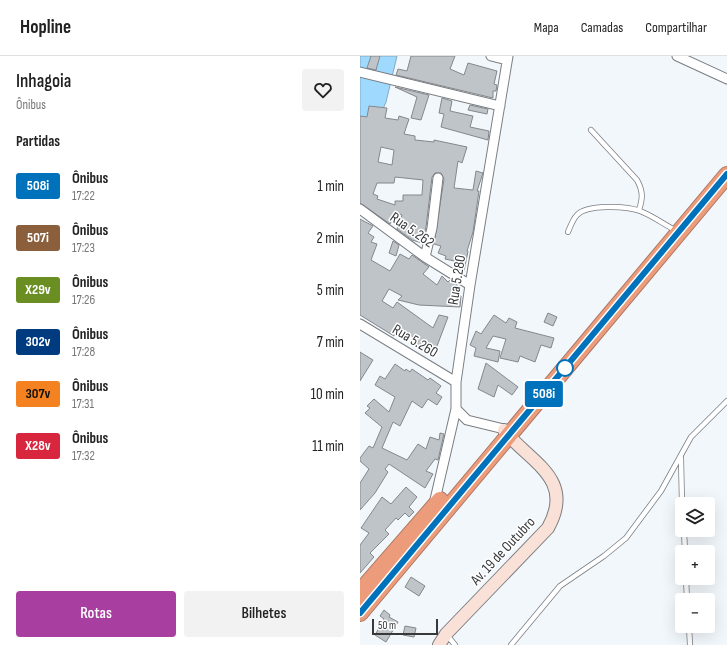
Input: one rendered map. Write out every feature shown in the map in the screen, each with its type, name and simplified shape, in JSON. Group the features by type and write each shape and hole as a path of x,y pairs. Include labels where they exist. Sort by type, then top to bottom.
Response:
{"highway":[{"path":"360,592 433,508 507,433 572,345 587,331 727,165"},
{"path":"360,613 507,433 727,174"}],"street":[{"path":"491,56 508,58"},
{"path":"677,56 727,79"},
{"name":"Rua 5.280","path":"433,508 456,409 456,382 470,285 508,58"},
{"path":"360,72 500,106"},
{"path":"425,257 432,228 438,178"},
{"name":"Rua 5.262","path":"360,209 425,257 470,285"},
{"name":"Rua 5.260","path":"360,324 456,382"},
{"path":"456,409 467,420 507,433"},
{"name":"Av. 19 de Outubro","path":"439,645 446,634 548,528 554,518 557,490 549,475 540,463 507,433"}],"lane":[{"path":"591,130 638,180 643,196 639,210"},
{"path":"568,232 576,216 589,208 611,207 639,210 673,230"},
{"path":"511,645 560,586 604,556 626,538 661,491 691,437 727,401"},
{"path":"680,456 682,497"},
{"path":"689,633 690,645"},
{"path":"446,634 455,645"}],"water":[{"path":"360,56 397,56 386,102 365,150 360,173"}],"building":[{"path":"371,56 380,56 376,70 367,68"},
{"path":"411,56 455,56 450,69 464,75 468,63 497,71 494,84 497,85 496,91 493,91 493,98 396,75 398,69 407,71"},
{"path":"395,87 429,95 421,120 411,118 417,97"},
{"path":"442,98 452,101 450,111 473,116 470,127 489,131 488,140 441,127 444,114 439,113"},
{"path":"470,105 488,109 487,114 468,110"},
{"path":"369,106 387,108 385,118 398,120 399,116 409,119 404,134 415,136 415,140 434,142 434,140 467,147 462,163 458,161 454,188 473,190 476,171 483,173 477,191 479,191 473,232 467,251 464,271 457,269 459,262 445,259 446,256 438,253 441,246 434,244 444,179 441,173 435,173 432,177 426,227 422,243 412,240 397,229 402,215 396,212 390,224 360,203 360,116 367,117","holes":["381,147 394,150 392,165 378,162","395,177 423,180 422,195 403,195 403,201 395,201 395,205 377,199 378,196 373,194 377,183 394,183"]},
{"path":"360,219 373,226 368,233 374,237 371,242 377,244 371,260 390,271 400,254 409,259 412,255 429,267 423,274 437,285 442,276 448,282 450,280 457,284 456,296 461,296 460,307 419,305 398,300 402,296 389,289 382,301 393,308 397,302 433,328 439,315 448,317 434,354 424,351 415,344 417,340 400,327 394,336 360,315"},
{"path":"393,241 399,245 396,256 389,253"},
{"path":"548,313 557,317 553,326 544,322"},
{"path":"494,315 506,323 509,318 517,322 515,328 554,338 551,348 541,345 535,362 520,356 518,362 500,358 506,339 493,336 486,348 500,351 498,362 474,356 476,348 470,345 476,331 481,334"},
{"path":"360,352 373,360 360,381"},
{"path":"486,363 518,387 512,395 498,385 494,397 478,389"},
{"path":"395,364 405,371 406,369 410,372 412,369 428,380 430,378 441,386 436,393 442,397 437,405 428,399 422,408 412,401 400,426 393,422 382,448 407,460 418,444 426,449 430,437 439,440 440,433 444,434 438,460 435,459 426,471 433,474 425,488 389,464 385,469 388,472 375,493 360,510 360,483 369,469 360,461 360,458 369,446 373,448 382,427 365,413 370,408 367,406 374,399 389,412 395,397 375,385 380,376 385,379"},
{"path":"406,487 417,497 409,507 414,512 409,517 405,513 398,520 396,518 385,530 389,534 370,553 374,557 360,573 360,545 369,533 361,528 382,497 391,504"},
{"path":"411,577 425,586 419,596 405,587"},
{"path":"384,610 390,615 389,617 398,622 386,642 375,635 384,619 380,616"},
{"path":"405,626 416,628 414,637 403,635"}],"bus line":[{"name":"508i","path":"360,613 727,174"}]}
